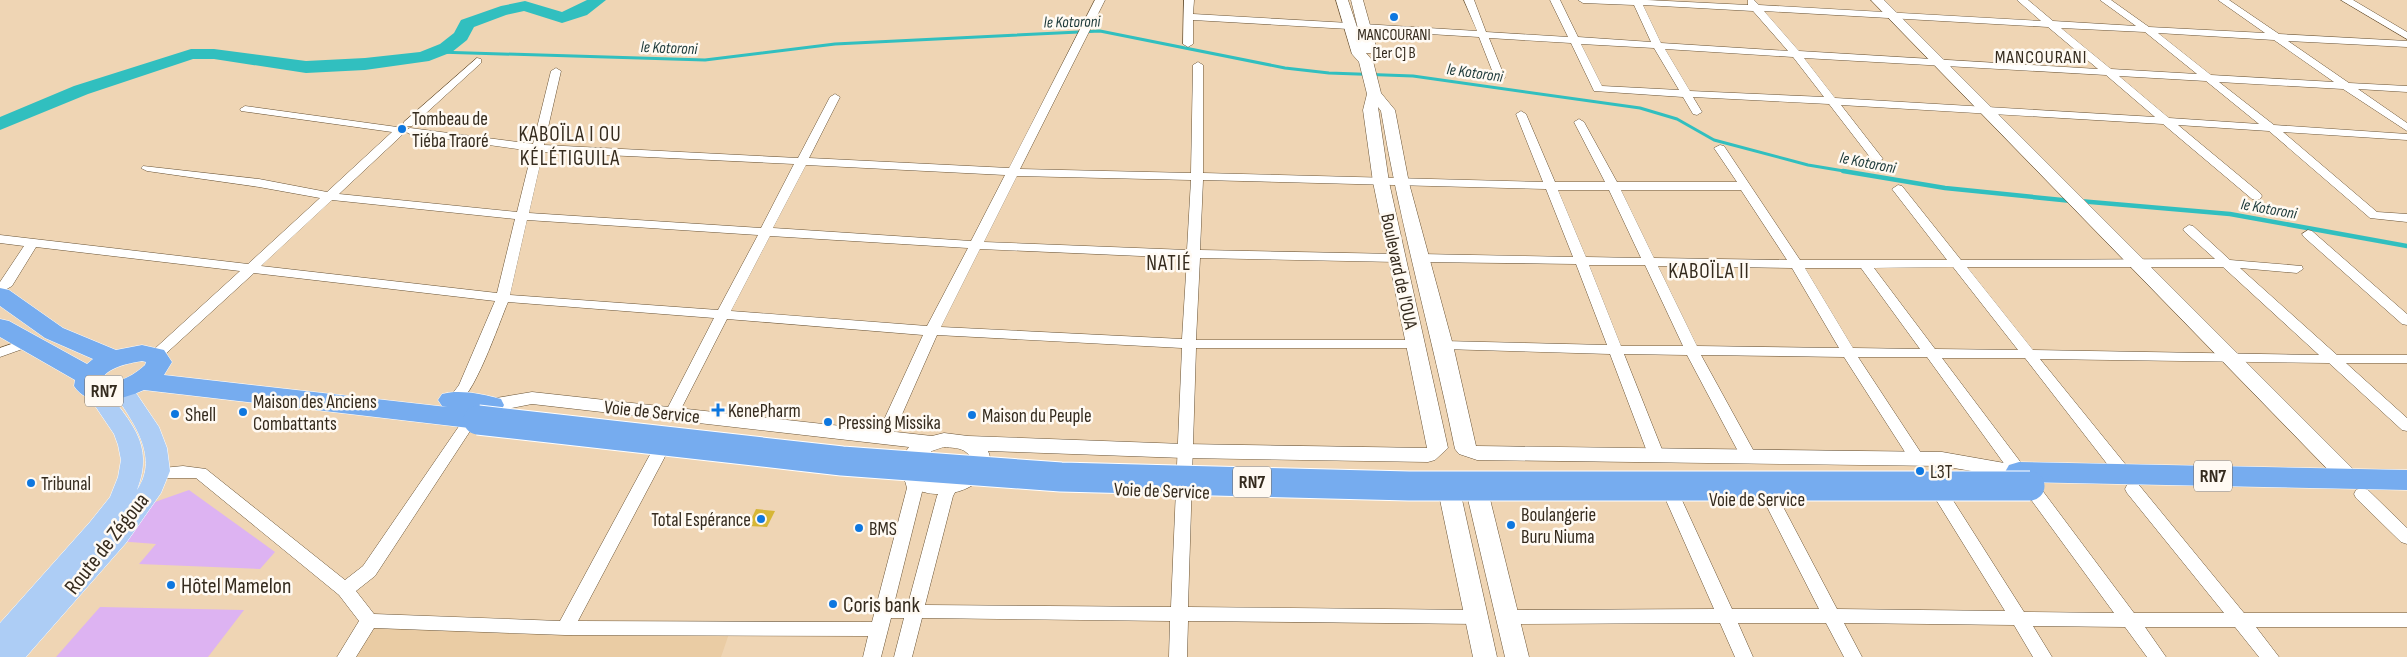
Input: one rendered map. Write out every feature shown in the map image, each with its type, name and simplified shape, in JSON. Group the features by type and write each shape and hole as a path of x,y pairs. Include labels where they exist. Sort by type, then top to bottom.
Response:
{"highway":[{"name":"RN7","path":"0,295 54,333 115,359"},
{"name":"RN7","path":"0,326 26,343 75,367 92,384"},
{"name":"RN7","path":"92,384 99,367 115,359 142,353 144,373"},
{"name":"RN7","path":"92,384 144,373 473,411 927,469 1059,477 1195,482 1768,486 1942,484 2024,479 2356,487 2407,495"},
{"name":"RN7","path":"2356,487 2407,480"}],"main road":[{"path":"1342,0 1359,54 1388,110 1401,182 1472,451 1486,460 1492,467 1495,476 1493,483 1480,493 1466,497 1446,494 1433,487 1422,472 1422,464 1433,452"},
{"path":"1356,0 1363,27"},
{"path":"1877,0 2233,359 2356,487"},
{"name":"Boulevard de l'OUA","path":"1363,27 1372,55 1370,110 1381,182 1416,344 1433,452"},
{"name":"Route de Zégoua","path":"8,657 31,635 124,529 141,506 158,473 156,456 147,423 144,373"},
{"name":"Route de Zégoua","path":"0,642 99,529 121,500 130,478 134,460 130,445 125,433 92,384"},
{"name":"Voie de Service","path":"473,411 532,398 932,443"},
{"name":"Voie de Service","path":"473,411 491,428 912,477"},
{"path":"968,443 976,447 981,454 982,462 978,471 971,478 950,487 928,486 912,477 910,470 914,454 932,443 956,440 968,443 1184,451 1472,451 1658,457 1942,459 2024,479"},
{"name":"Voie de Service","path":"971,478 1183,492 1446,494"},
{"name":"Voie de Service","path":"1480,493 1674,498 1943,498 2001,496 2024,479"},
{"path":"1480,493 1517,657"},
{"path":"1446,494 1477,617 1485,657"}],"street":[{"path":"884,437 932,331 1100,0"},
{"path":"1188,44 1189,0"},
{"path":"1469,0 1500,78"},
{"path":"1555,0 1598,89 1987,109 2274,130 2407,137"},
{"path":"1583,0 1751,3 1892,16 2407,44"},
{"path":"2022,0 2256,196"},
{"path":"2105,0 2149,31 2209,78 2274,130 2374,215 2407,218"},
{"path":"2223,0 2407,128"},
{"path":"2346,0 2407,36"},
{"path":"1637,1 1658,46 1697,112"},
{"path":"1751,3 1796,54 1877,159"},
{"path":"1188,17 1349,26"},
{"path":"1363,27 1940,64 2407,89"},
{"path":"144,373 328,196 477,61"},
{"path":"1178,657 1188,344 1196,178 1198,65"},
{"path":"345,590 369,571 473,411 466,386 503,298 556,71"},
{"path":"672,413 835,97"},
{"path":"245,109 537,148 802,162 1196,178 1551,186 1744,186"},
{"path":"1521,114 1658,457"},
{"path":"1579,122 1613,186 1692,351 1749,457"},
{"path":"1720,148 1796,264 1849,353 1917,459"},
{"path":"147,168 258,183 328,196 521,216 975,245 1192,254 1397,258"},
{"path":"1898,189 2128,481 2270,657"},
{"path":"2189,229 2407,426"},
{"path":"2308,234 2407,321"},
{"path":"0,239 503,298 932,331 1188,344 1416,344"},
{"path":"0,289 7,283 33,242"},
{"path":"1420,258 1796,264 2137,264 2226,262 2297,269"},
{"path":"1865,264 2024,479 2132,620 2157,657"},
{"path":"0,353 26,343"},
{"path":"1443,345 1616,350 2028,354 2233,359 2407,359"},
{"path":"565,628 661,449"},
{"path":"158,473 183,471 200,473 345,590 369,621"},
{"path":"872,657 915,488 912,477"},
{"path":"903,657 945,496 950,487"},
{"path":"2356,487 2407,538"},
{"path":"1674,498 1728,616 1744,657"},
{"path":"1943,498 2043,657"},
{"path":"1771,499 1853,657"},
{"path":"884,612 1477,617"},
{"path":"1508,616 2407,620"},
{"path":"369,621 565,628 879,630"},
{"path":"346,657 369,621"}],"shaded area":[{"path":"189,490 275,552 260,569 139,564 156,544 117,541 152,503"},
{"path":"100,607 244,610 208,657 56,657"},
{"path":"369,621 732,625 721,657 343,657"}],"building":[{"name":"Total Espérance","path":"756,509 775,511 767,527 748,526"}],"waterway":[{"path":"0,124 81,90 191,54 214,54 306,67 365,64 423,57 446,48 461,36 467,24 501,11 525,6 562,18 581,11 598,0"},
{"name":"le Kotoroni","path":"437,52 705,60 835,44 1100,31 1285,68 1329,73 1413,76 1640,108 1677,119 1714,140 1808,165 1850,172"},
{"name":"le Kotoroni","path":"1843,171 1945,188 2072,201"},
{"name":"le Kotoroni","path":"2079,201 2230,214 2407,246"}],"place":[{"name":"MANCOURANI [1er C] B","path":"1394,17"},
{"name":"Tombeau de Tiéba Traoré","path":"402,129"},
{"name":"KenePharm","path":"718,410"},
{"name":"Maison des Anciens Combattants","path":"243,412"},
{"name":"Shell","path":"175,414"},
{"name":"Maison du Peuple","path":"972,415"},
{"name":"Pressing Missika","path":"828,422"},
{"name":"L3T","path":"1920,471"},
{"name":"Tribunal","path":"31,483"},
{"name":"Total Espérance","path":"761,519"},
{"name":"Boulangerie Buru Niuma","path":"1511,525"},
{"name":"BMS","path":"859,528"},
{"name":"Hôtel Mamelon","path":"171,585"},
{"name":"Coris bank","path":"833,604"}],"district":[{"name":"MANCOURANI","path":"2041,57"},
{"name":"KABOÏLA I OU KÉLÉTIGUILA","path":"570,146"},
{"name":"NATIÉ","path":"1169,263"},
{"name":"KABOÏLA II","path":"1709,271"}]}
